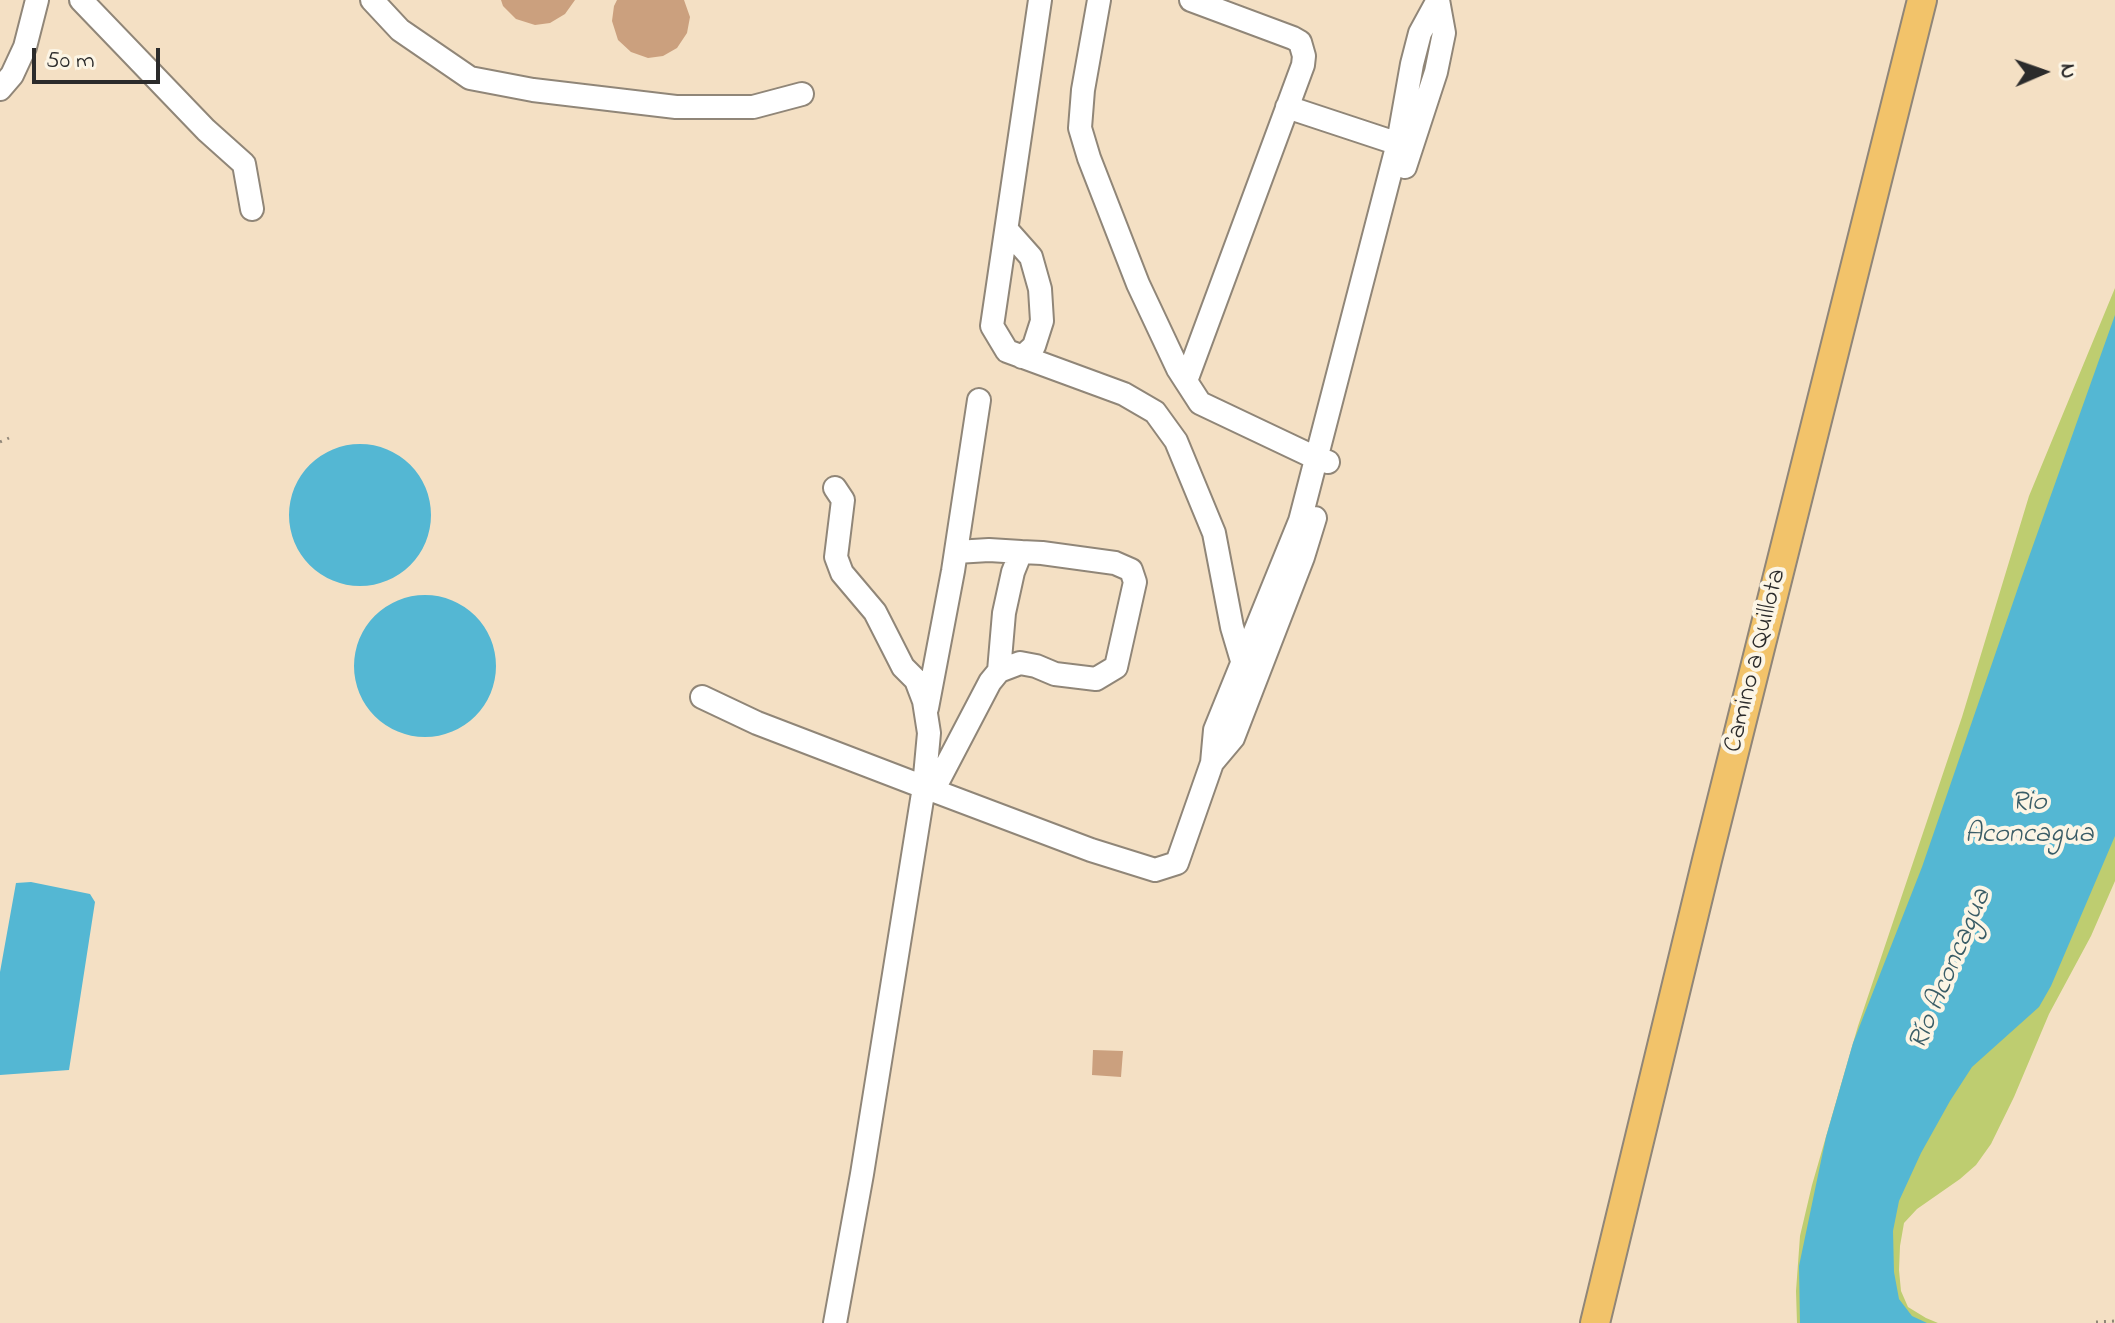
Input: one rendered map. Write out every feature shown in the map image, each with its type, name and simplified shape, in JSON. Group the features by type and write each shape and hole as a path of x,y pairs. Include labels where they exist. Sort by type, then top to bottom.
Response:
{"main road":[{"name":"Camino a Quillota","path":"1595,1323 1922,0"}],"lane":[{"path":"0,89 12,75 25,47 37,0"},
{"path":"81,0 206,130 244,164 252,209"},
{"path":"372,0 400,30 470,78 533,90 676,107 753,107 802,94"},
{"path":"1040,0 992,326 1007,351 1124,394 1155,412 1176,441 1214,533 1242,665 1251,691"},
{"path":"1099,0 1083,90 1080,128 1138,284 1178,369 1200,403 1323,460"},
{"path":"1186,381 1304,56 1300,42 1293,38 1191,0"},
{"path":"702,697 757,723 1091,850 1155,870 1177,863 1212,763 1215,730 1323,460 1404,145 1417,43 1438,0"},
{"path":"1287,107 1404,145"},
{"path":"1007,230 1031,257 1040,289 1042,321 1034,346 1022,357"},
{"path":"926,713 956,552 979,400"},
{"path":"1212,763 1233,738 1303,557 1314,524 1323,460"},
{"path":"835,488 843,500 836,557 842,573 875,612 903,667 916,680 924,701 929,733 929,788 835,1323"},
{"path":"929,788 999,671 1020,663 1055,674 1096,679 1116,667 1135,582 1131,570 1115,563 1042,553 956,552"},
{"path":"999,671 1004,613 1021,552"}],"path":[{"path":"0,442 9,438"},
{"path":"2096,1322 2115,1321"}],"green space":[{"name":"Rio Aconcagua","path":"2115,288 2115,881 2091,936 2049,1014 1991,1144 1976,1165 1917,1209 1904,1223 1900,1246 1901,1291 1908,1307 1938,1323 1797,1323 1800,1236 1858,1026 1962,717 2029,496"}],"water":[{"name":"Rio Aconcagua","path":"2115,315 2115,836 2051,986 2039,1007 1972,1067 1921,1153 1899,1201 1893,1231 1894,1272 1899,1299 1912,1316 1927,1323 1800,1323 1799,1266 1826,1137 1853,1043 1922,867"},
{"path":"360,444 387,450 410,465 425,488 431,515 425,542 410,565 387,580 360,586 333,580 310,565 295,542 289,515 295,488 310,465 333,450"},
{"path":"425,595 452,600 475,616 491,639 496,666 491,693 475,716 452,732 425,737 398,732 375,716 359,693 354,666 359,639 375,616 398,600"},
{"path":"31,882 90,894 95,902 69,1070 0,1075 0,972 16,883"}],"building":[{"path":"501,0 575,0 565,14 550,23 535,25 516,19"},
{"path":"617,0 684,0 690,17 687,33 677,48 663,56 648,58 631,52 618,40 612,21"},
{"path":"1093,1050 1123,1051 1121,1077 1092,1075"}],"water label":[{"name":"Río Aconcagua","path":"1952,970"}]}
